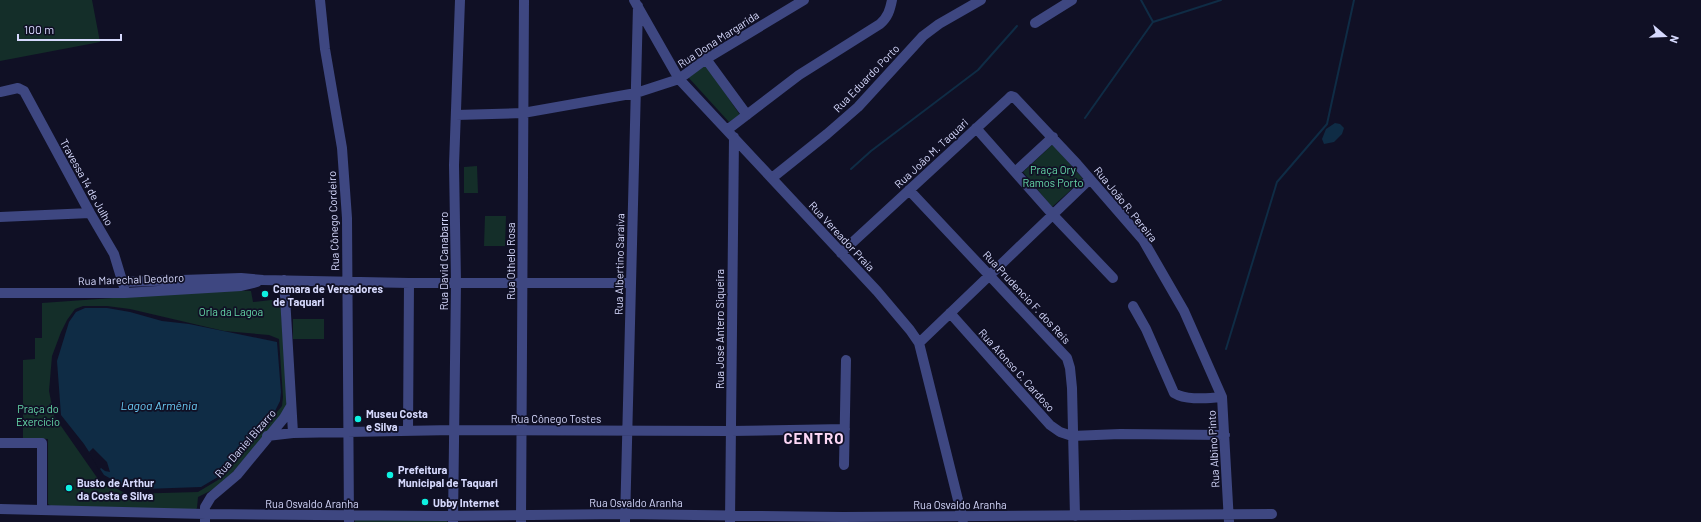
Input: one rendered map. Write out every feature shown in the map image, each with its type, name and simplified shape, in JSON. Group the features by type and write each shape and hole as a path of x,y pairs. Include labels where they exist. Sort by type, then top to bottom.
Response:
{"street":[{"name":"Rua Cônego Cordeiro","path":"320,0 325,49 342,148 347,218 349,519"},
{"name":"Rua David Canabarro","path":"453,519 456,282 454,164 460,0"},
{"name":"Rua Othelo Rosa","path":"521,518 524,0"},
{"name":"Rua Dona Margarida","path":"456,115 523,112 636,93 679,79 706,59 804,0"},
{"path":"730,133 747,115 799,75 880,24 890,11 892,0"},
{"name":"Rua Eduardo Porto","path":"772,178 858,107 923,36 968,3 981,0"},
{"path":"1035,23 1072,0"},
{"name":"Rua Vereador Praia","path":"636,3 679,79 841,252 910,330 919,343 963,519"},
{"name":"Rua Albertino Saraiva","path":"625,518 636,93 636,3"},
{"path":"706,59 747,115"},
{"name":"Travessa 14 de Julho","path":"0,92 18,88 24,91 114,254 125,293"},
{"name":"Rua João M. Taquari","path":"841,252 1011,96 1014,96 1020,101 1037,120"},
{"name":"Rua João R. Pereira","path":"1037,120 1142,240 1184,311"},
{"path":"976,128 1053,215 1113,278"},
{"name":"Rua José Antero Siqueira","path":"730,133 730,518"},
{"path":"1015,172 1053,137"},
{"path":"919,343 1090,179"},
{"name":"Rua Prudencio F. dos Reis","path":"909,190 1067,358 1070,368 1072,388 1075,516"},
{"path":"0,217 90,213"},
{"name":"Rua Marechal Deodoro","path":"0,293 125,293 241,278 263,280 409,283 631,283"},
{"name":"Rua Daniel Bizarro","path":"284,280 293,433"},
{"name":"Rua Marechal Deodoro","path":"123,282 198,284"},
{"path":"408,431 409,283"},
{"path":"1133,306 1146,329 1174,393 1181,397 1190,398 1222,397"},
{"name":"Rua Albino Pinto","path":"1184,311 1222,397 1228,519"},
{"name":"Rua Afonso C. Cardoso","path":"950,313 1050,425 1060,432 1072,436"},
{"path":"844,465 846,360"},
{"name":"Rua Daniel Bizarro","path":"205,518 205,506 211,497 237,475 267,436 284,418 291,406"},
{"name":"Rua Cônego Tostes","path":"267,436 293,433 454,430 627,429 731,431 844,429"},
{"path":"1072,436 1120,434 1225,435"},
{"path":"0,443 42,443 42,510"},
{"name":"Rua Osvaldo Aranha","path":"0,509 205,518 349,519 963,519 1075,516 1228,519 1272,514"}],"green space":[{"path":"0,0 92,0 100,42 0,61"},
{"path":"706,65 740,115 729,122 688,77"},
{"name":"Praça Ory Ramos Porto","path":"1053,144 1083,179 1052,207 1023,172"},
{"path":"477,166 478,193 464,193 464,167"},
{"path":"485,216 506,216 505,246 484,246"},
{"path":"226,290 251,291 253,302 280,299 288,398 284,413 227,479 216,488 198,497 197,508 195,511 54,508 48,504 48,439 23,438 23,360 35,359 35,338 42,338 42,303","holes":["83,306 107,306 130,309 224,331 269,335 279,339 283,397 282,406 223,477 198,492 127,494 98,479 54,416 49,391 52,356 61,332 75,309"]},
{"path":"293,319 324,319 324,339 293,339"},
{"path":"355,520 447,520 447,522 355,522"}],"water":[{"path":"1335,123 1340,124 1344,128 1342,134 1334,142 1324,144 1322,139 1326,129"},
{"name":"Lagoa Armênia","path":"85,308 107,308 130,312 162,321 189,324 277,342 281,392 280,401 275,411 223,474 201,487 144,489 128,488 104,475 84,444 61,415 57,361 69,322 76,312"}],"pier":[{"path":"93,448 107,462 110,472 101,468 99,470 89,452"}],"waterway":[{"path":"1141,0 1153,22"},
{"path":"1085,118 1153,22 1221,0"},
{"path":"1226,349 1277,182 1327,124 1354,0"},
{"path":"851,169 871,151 978,70 1017,26"}],"place":[{"name":"Camara de Vereadores de Taquari","path":"265,294"},
{"name":"Museu Costa e Silva","path":"358,419"},
{"name":"Prefeitura Municipal de Taquari","path":"390,475"},
{"name":"Busto de Arthur da Costa e Silva","path":"69,488"},
{"name":"Ubby Internet","path":"425,502"}],"district":[{"name":"CENTRO","path":"814,438"}],"park label":[{"name":"Orla da Lagoa","path":"231,311"},
{"name":"Praça do Exercício","path":"38,414"}]}
